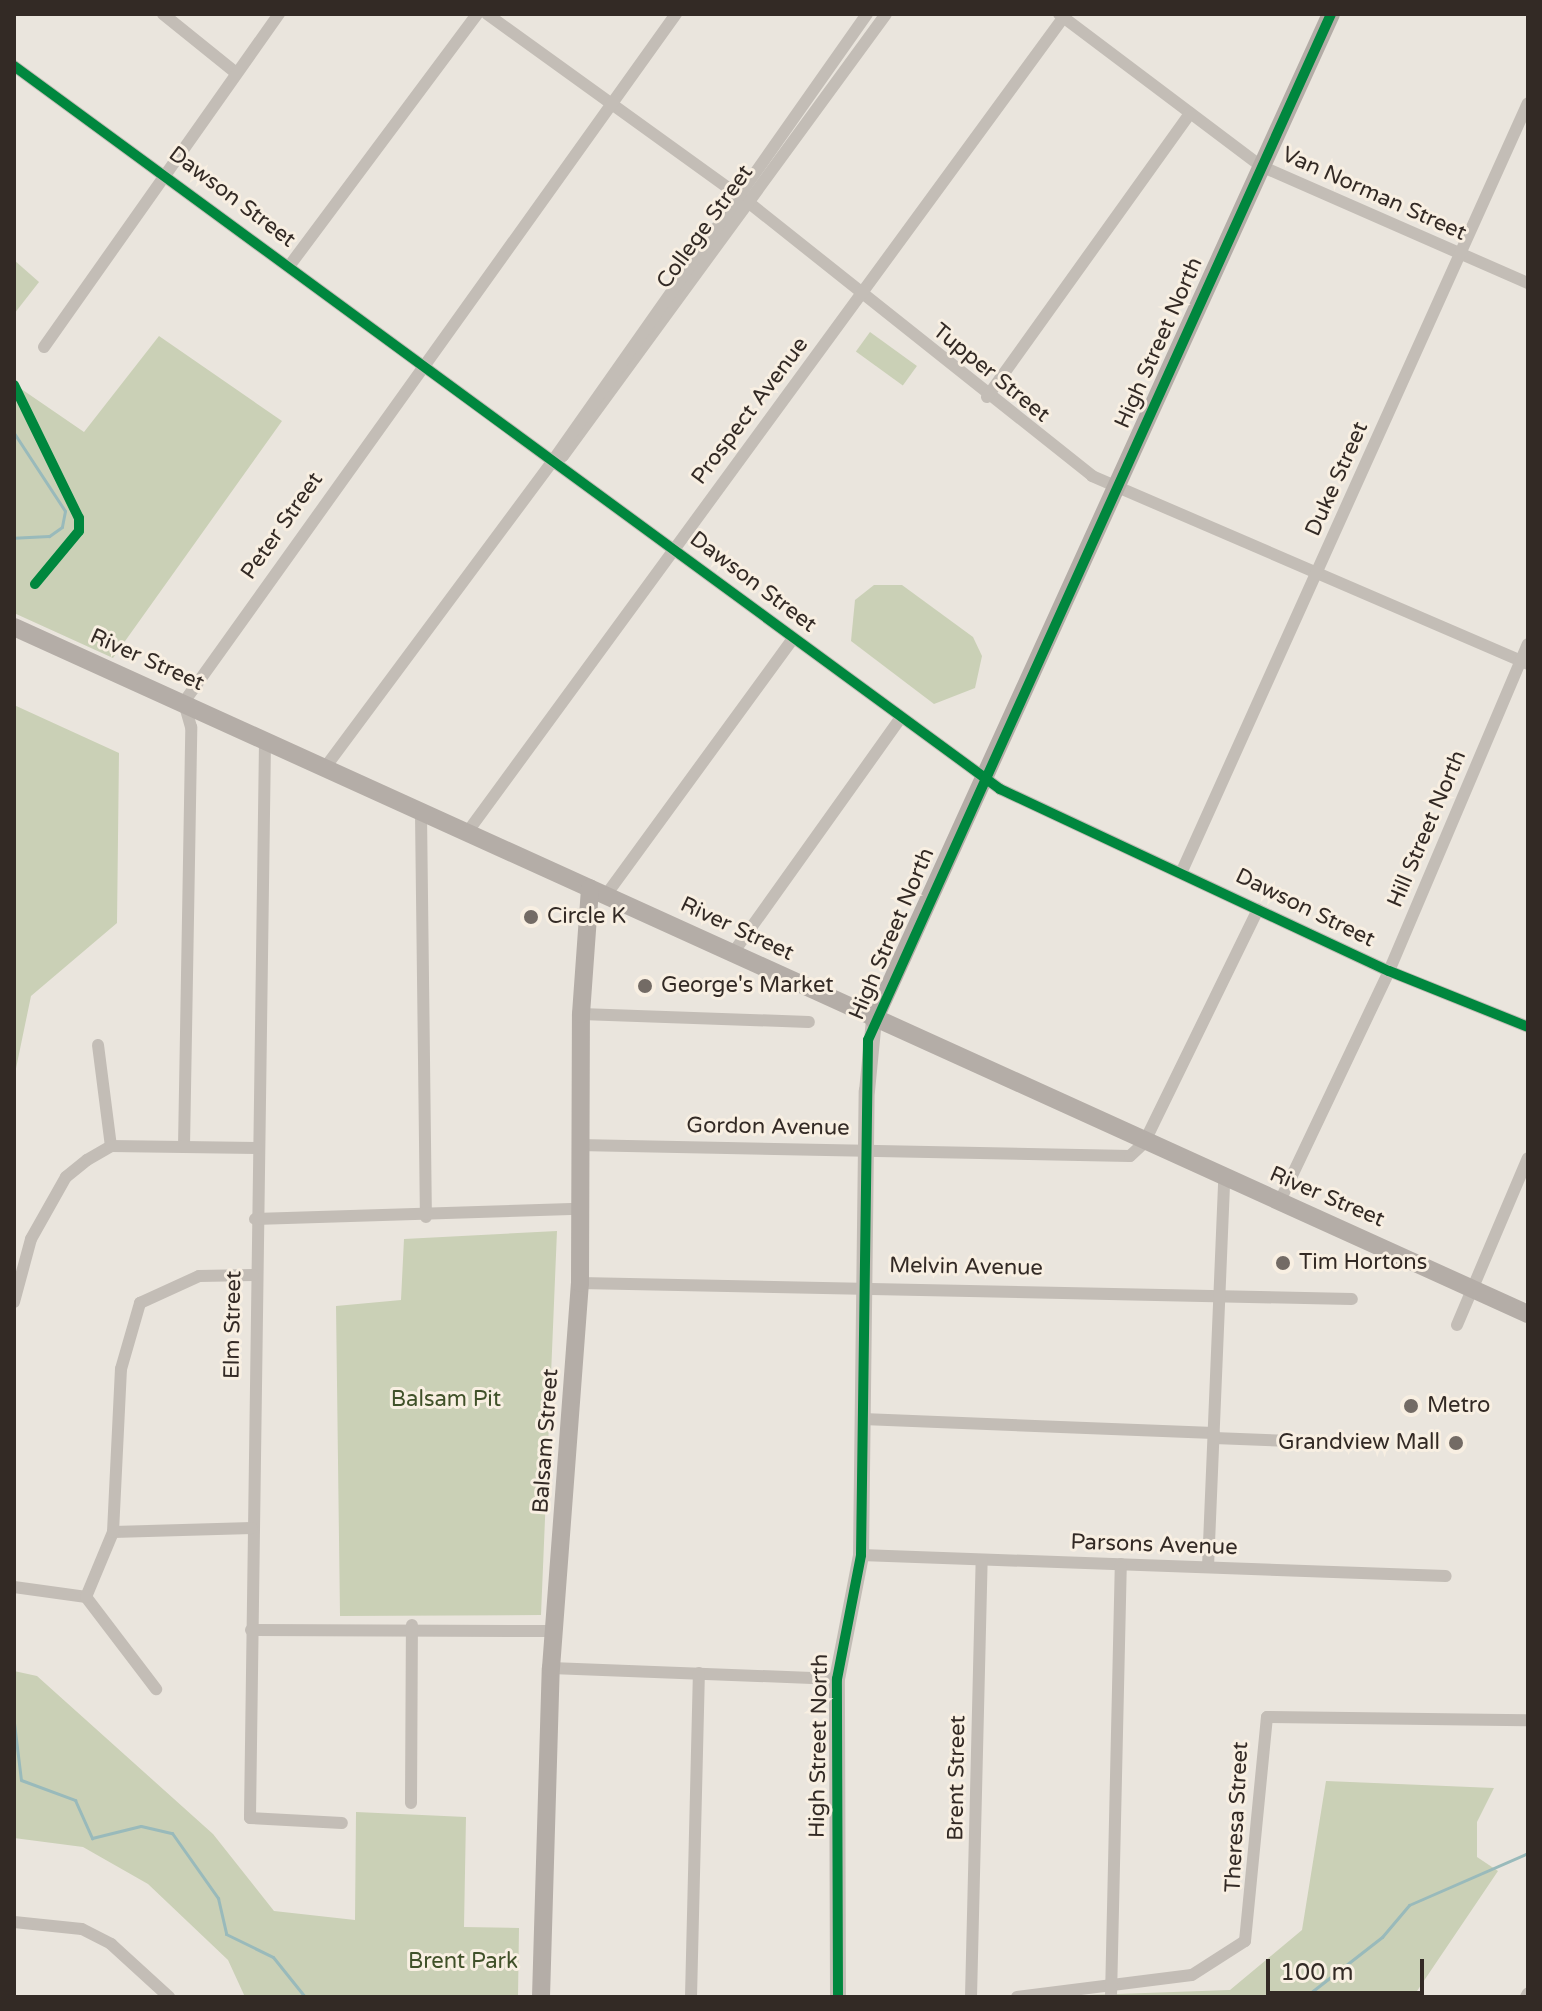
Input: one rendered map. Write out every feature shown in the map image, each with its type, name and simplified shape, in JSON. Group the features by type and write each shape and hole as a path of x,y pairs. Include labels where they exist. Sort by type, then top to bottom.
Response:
{"main road":[{"name":"High Street North","path":"874,1020 981,777 1331,14"},
{"name":"River Street","path":"14,627 1144,1143 1528,1314"},
{"name":"Balsam Street","path":"541,1997 551,1668 580,1283 578,1145 581,1014 598,892"}],"street":[{"path":"163,14 236,73"},
{"path":"44,347 279,14"},
{"path":"290,265 477,14"},
{"name":"Tupper Street","path":"487,14 748,202 987,397 1092,476 1524,663"},
{"name":"Peter Street","path":"184,702 421,362 676,14"},
{"name":"College Street","path":"554,459 735,193 867,14"},
{"name":"College Street","path":"324,769 886,14"},
{"name":"Van Norman Street","path":"1063,15 1261,166 1528,283"},
{"name":"Prospect Avenue","path":"466,834 672,546 864,295 1063,15"},
{"name":"Dawson Street","path":"14,66 169,174 981,777 1389,971 1528,1027"},
{"name":"Duke Street","path":"1182,871 1528,103"},
{"path":"797,109 808,119"},
{"path":"987,397 1190,113"},
{"path":"598,892 793,639"},
{"name":"Hill Street North","path":"1279,1203 1389,971 1524,663 1528,644"},
{"path":"184,702 191,727 184,1147"},
{"path":"733,953 900,719"},
{"name":"Elm Street","path":"265,742 253,1275 250,1818 342,1823"},
{"path":"421,814 426,1217"},
{"path":"1144,1143 1258,909"},
{"path":"581,1014 809,1022"},
{"name":"High Street North","path":"838,1997 837,1679 861,1555 865,1148 874,1020"},
{"path":"98,1045 111,1146"},
{"name":"Gordon Avenue","path":"578,1145 865,1148 1130,1156 1144,1143"},
{"path":"14,1302 31,1239 58,1190 111,1146 257,1148"},
{"path":"1457,1325 1469,1288 1528,1158"},
{"path":"1208,1567 1224,1178"},
{"path":"255,1219 426,1217 579,1209"},
{"path":"86,1597 113,1532 121,1369 140,1303 199,1276 253,1275"},
{"name":"Melvin Avenue","path":"580,1283 866,1284 1352,1299"},
{"path":"863,1419 1346,1443"},
{"path":"113,1532 252,1528"},
{"name":"Parsons Avenue","path":"861,1555 1446,1576"},
{"name":"Brent Street","path":"971,1997 982,1560"},
{"path":"1111,1993 1121,1564"},
{"path":"14,1587 86,1597 156,1689"},
{"path":"251,1630 412,1625 554,1631"},
{"path":"411,1803 412,1625"},
{"path":"551,1668 837,1679"},
{"path":"691,1997 699,1673"},
{"name":"Theresa Street","path":"1017,1997 1111,1993 1208,1969 1250,1933 1267,1717 1528,1720"},
{"path":"14,1922 82,1929 111,1944 169,1997"}],"green space":[{"path":"14,260 39,282 14,314"},
{"path":"870,332 917,366 903,386 856,351"},
{"path":"159,336 282,421 113,658 14,613 14,384 84,432"},
{"path":"874,585 902,585 973,637 982,656 975,688 934,704 851,641 855,600"},
{"path":"14,705 119,753 117,923 31,996 14,1078"},
{"name":"Balsam Pit","path":"557,1231 541,1615 340,1616 336,1306 401,1300 404,1239"},
{"name":"Brent Park","path":"14,1671 37,1676 213,1834 274,1911 355,1920 356,1812 466,1817 464,1927 519,1928 518,1997 245,1997 228,1960 148,1884 83,1847 14,1838"},
{"path":"1326,1781 1494,1788 1477,1822 1477,1857 1498,1871 1413,1997 1032,1997 1230,1990 1302,1930"}],"waterway":[{"path":"14,433 65,511 62,527 49,536 14,538"},
{"path":"14,1723 21,1780 75,1800 92,1838 141,1826 172,1833 218,1898 226,1934 273,1957 305,1997"},
{"path":"1305,1997 1382,1937 1409,1905 1528,1853"}],"cycle path":[{"path":"838,1997 837,1679 861,1555 868,1040 1331,14"},
{"path":"14,66 1000,789 1389,971 1528,1027"},
{"path":"14,385 79,518 79,531 35,584"}],"place":[{"name":"Circle K","path":"531,917"},
{"name":"George's Market","path":"645,986"},
{"name":"Tim Hortons","path":"1283,1263"},
{"name":"Metro","path":"1411,1406"},
{"name":"Grandview Mall","path":"1456,1443"}]}
